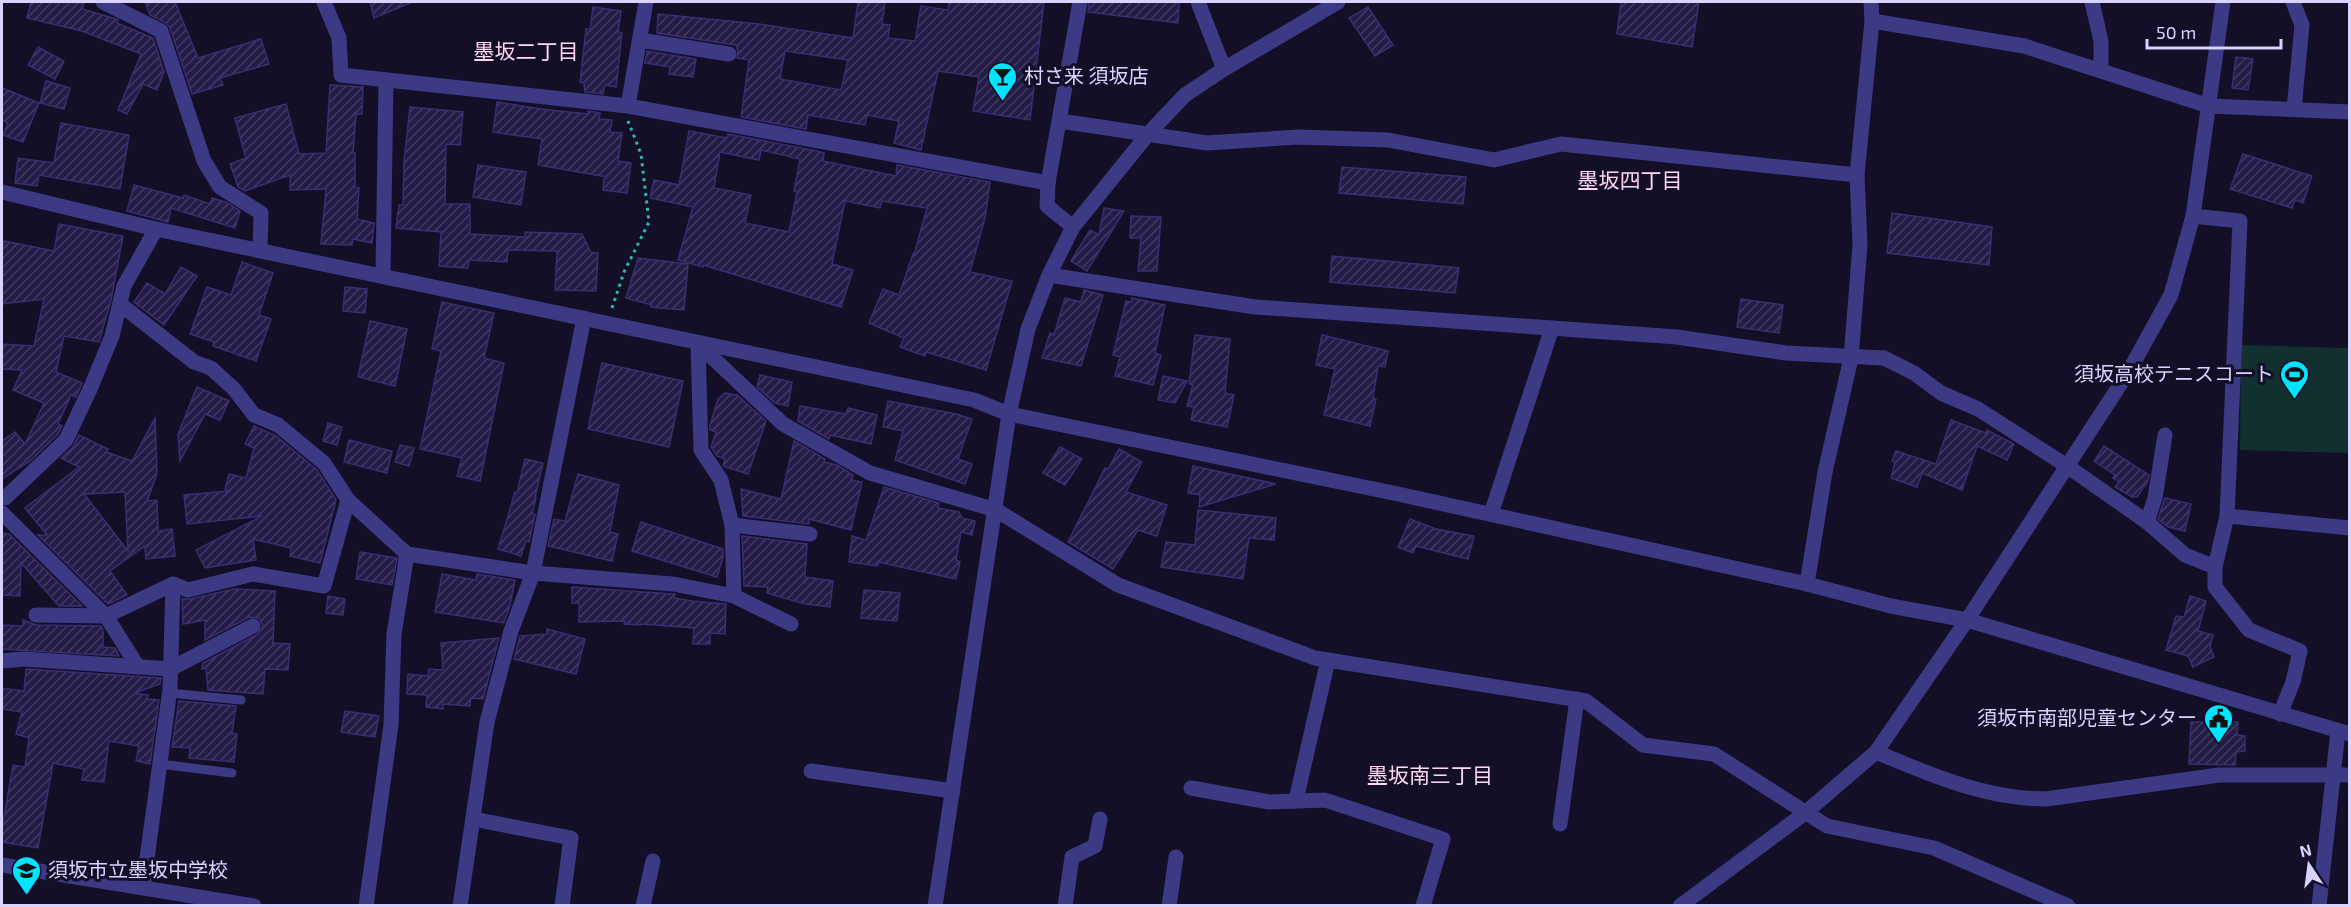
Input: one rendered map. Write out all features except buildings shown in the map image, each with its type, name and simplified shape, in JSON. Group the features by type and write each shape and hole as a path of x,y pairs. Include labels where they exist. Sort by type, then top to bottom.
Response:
{"street":[{"path":"103,2 161,31 204,161 220,187 261,213 260,250"},
{"path":"324,2 339,38 340,75 628,106 1048,183"},
{"path":"628,106 646,2"},
{"path":"1073,227 1047,206 1048,183 1080,2"},
{"path":"1197,2 1224,69"},
{"path":"935,906 1009,414 1028,329 1049,275 1073,227 1148,134 1185,95 1321,6 1338,2"},
{"path":"1807,584 1825,472 1851,358 1860,245 1857,176 1872,21 1871,2"},
{"path":"2092,2 2101,41 2101,71"},
{"path":"1680,906 1804,813 1876,752 1967,620 2128,371 2170,295 2193,216 2223,2"},
{"path":"2293,2 2302,25 2294,109"},
{"path":"1872,21 2024,46 2209,106 2349,112"},
{"path":"640,40 729,54"},
{"path":"383,275 386,80"},
{"path":"1060,121 1207,143 1298,137 1388,140 1494,160 1561,144 1857,176"},
{"path":"2,192 156,229 974,400 1009,414 1491,514 1807,584 1891,606 1967,620 2344,733 2333,776 2319,906"},
{"path":"2193,216 2240,221 2227,516 2215,567 2215,587 2249,630 2300,651 2293,682 2280,714"},
{"path":"2,498 5,498 66,440 112,336 124,286 156,229"},
{"path":"1049,275 1255,308 1677,337 1786,353 1884,358 1914,373 1941,393 1978,409 2067,466 2147,522 2185,555 2215,567"},
{"path":"120,304 194,362 211,368 234,389 254,415 278,425 324,463 348,501 407,554 532,573 673,584 734,596 791,624"},
{"path":"460,906 487,722 511,631 532,573 584,318"},
{"path":"1491,514 1552,328"},
{"path":"698,344 783,424 870,473 996,510 1118,585 1315,658 1586,700 1643,745 1714,754 1827,826 1934,848 2066,905"},
{"path":"698,344 700,450 721,480 732,525 734,596"},
{"path":"2147,522 2154,498 2165,435"},
{"path":"36,615 106,616 173,584 188,590 253,574 324,586 348,501"},
{"path":"2,513 106,616 138,667"},
{"path":"2227,516 2349,528"},
{"path":"732,525 810,534"},
{"path":"366,906 391,726 394,634 407,554"},
{"path":"143,888 169,693 173,584"},
{"path":"2,661 24,659 171,669 253,626"},
{"path":"1296,800 1328,660"},
{"path":"1560,824 1577,699"},
{"path":"1876,752 1942,779 2017,799 2046,799 2219,775 2349,775"},
{"path":"811,771 953,791"},
{"path":"1191,788 1269,801 1325,800 1443,839 1423,906"},
{"path":"473,819 571,838 562,906"},
{"path":"1065,906 1072,857 1095,846 1100,819"},
{"path":"1169,906 1176,857"},
{"path":"643,906 653,861"},
{"path":"2,865 254,906"}],"lane":[{"path":"169,693 241,700"},
{"path":"160,764 232,773"}],"path":[{"path":"606,323 624,272 649,222 640,154 628,122 628,106"}],"green space":[{"name":"須坂高校テニスコート","path":"2241,345 2349,348 2349,453 2240,450"}],"place":[{"name":"村さ来 須坂店","path":"1003,102"},
{"name":"須坂高校テニスコート","path":"2295,400"},
{"name":"須坂市南部児童センター","path":"2218,744"},
{"name":"須坂市立墨坂中学校","path":"27,896"}],"district":[{"name":"墨坂二丁目","path":"526,52"},
{"name":"墨坂四丁目","path":"1630,181"},
{"name":"墨坂南三丁目","path":"1430,776"}]}
